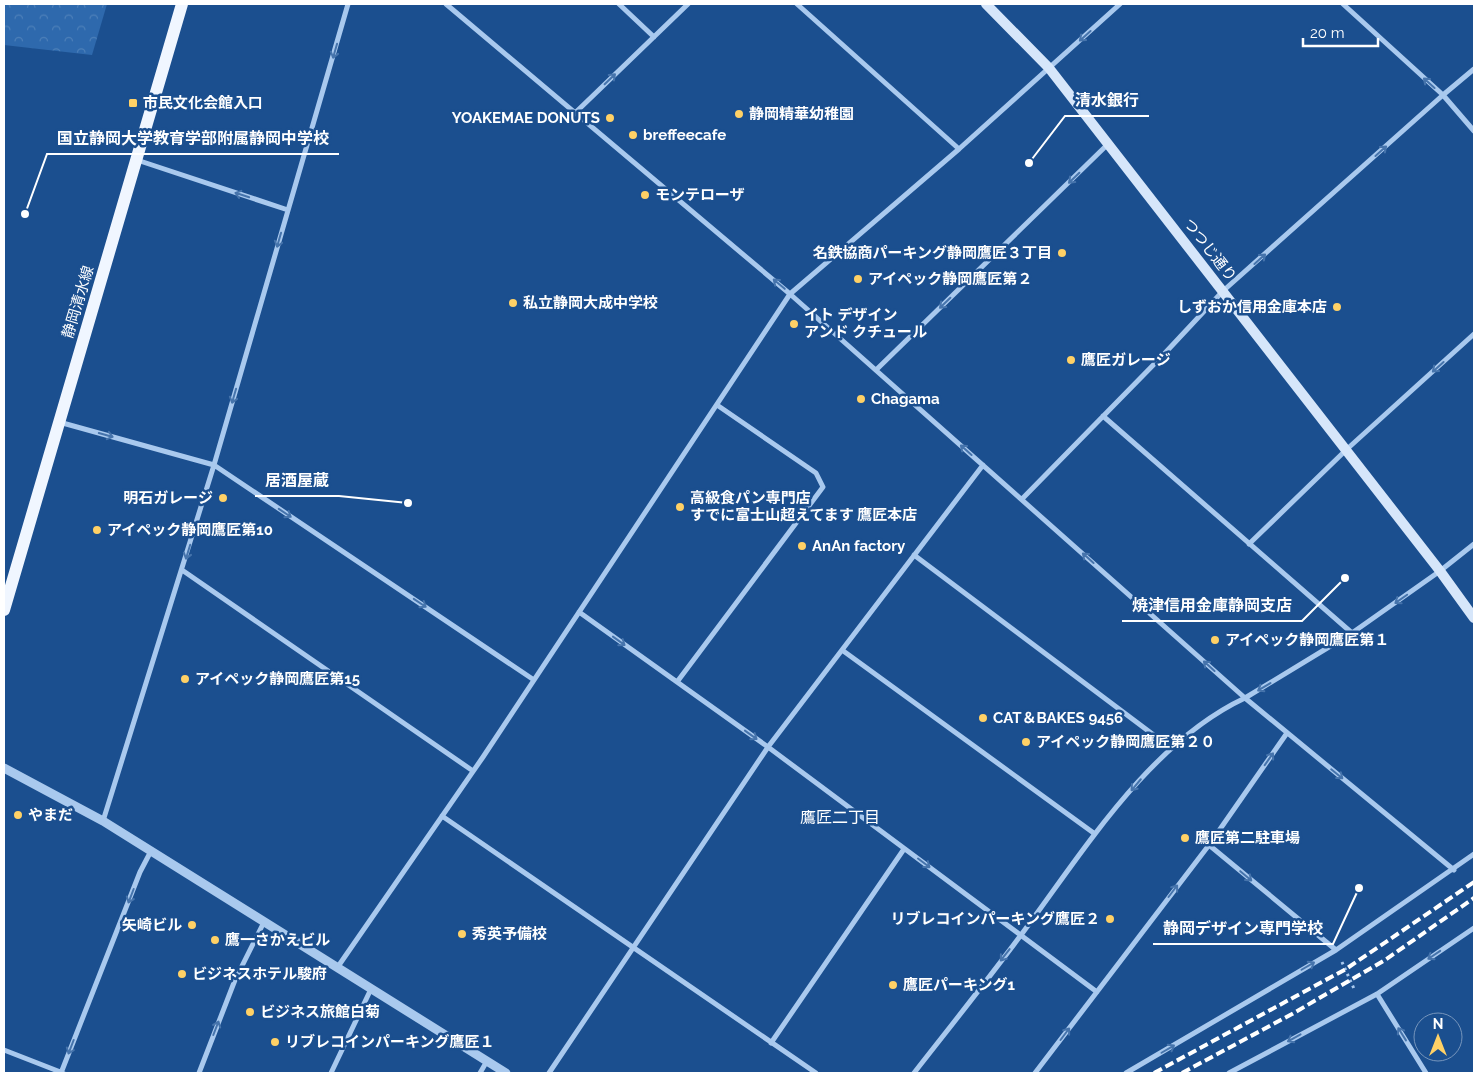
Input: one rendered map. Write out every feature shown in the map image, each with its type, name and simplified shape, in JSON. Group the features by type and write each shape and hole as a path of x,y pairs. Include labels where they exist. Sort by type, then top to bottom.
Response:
{"main road":[{"name":"静岡清水線","path":"4,610 182,4"},
{"name":"つつじ通り","path":"986,4 1049,68 1440,571 1474,618"}],"street":[{"path":"103,821 214,466 348,4"},
{"path":"446,4 790,294 1246,698 1454,870"},
{"path":"618,4 654,37"},
{"path":"575,113 688,4"},
{"path":"797,4 959,149"},
{"path":"337,968 473,771 790,294 959,149 1120,4"},
{"path":"1343,4 1443,95 1474,131"},
{"path":"1022,499 1223,291 1474,69"},
{"path":"876,370 1108,143"},
{"path":"137,160 288,210"},
{"path":"1248,544 1346,450 1474,334"},
{"path":"677,682 823,487 816,472 717,404"},
{"path":"1103,416 1352,634"},
{"path":"59,422 214,466 534,680"},
{"path":"549,1073 768,747 983,465"},
{"path":"914,1073 1095,834 1145,774 1171,748 1187,734 1233,704 1352,634 1440,571 1474,544"},
{"path":"914,555 1171,748"},
{"path":"182,570 473,771"},
{"path":"579,612 768,747 1097,992"},
{"path":"842,650 1095,834"},
{"path":"1035,1073 1209,845 1287,733"},
{"path":"4,768 103,821 506,1073"},
{"path":"442,816 816,1073"},
{"path":"1209,845 1336,950"},
{"path":"771,1043 904,849"},
{"path":"4,1050 62,1073 140,872 151,851"},
{"path":"1126,1073 1336,950 1454,870 1474,854"},
{"path":"199,1073 235,980 264,922"},
{"path":"1229,1073 1377,994 1474,928"},
{"path":"331,1073 371,989"},
{"path":"1377,994 1426,1073"},
{"path":"480,1073 487,1061"}],"path":[{"path":"1336,950 1360,1003"}],"green space":[{"path":"4,4 107,4 92,55 4,45"}],"railway":[{"path":"1154,1073 1346,969 1474,882"},
{"path":"1182,1073 1292,1014 1385,960 1474,898"}],"place":[{"name":"市民文化会館入口","path":"133,103"},
{"name":"静岡精華幼稚園","path":"739,114"},
{"name":"YOAKEMAE DONUTS","path":"610,118"},
{"name":"breffeecafe","path":"633,135"},
{"name":"清水銀行","path":"1029,163"},
{"name":"モンテローザ","path":"645,195"},
{"name":"国立静岡大学教育学部附属静岡中学校","path":"25,214"},
{"name":"名鉄協商パーキング静岡鷹匠３丁目","path":"1062,253"},
{"name":"アイペック静岡鷹匠第２","path":"858,279"},
{"name":"私立静岡大成中学校","path":"513,303"},
{"name":"しずおか信用金庫本店","path":"1337,307"},
{"name":"イト デザイン アンド クチュール","path":"794,324"},
{"name":"鷹匠ガレージ","path":"1071,360"},
{"name":"Chagama","path":"861,399"},
{"name":"明石ガレージ","path":"223,498"},
{"name":"居酒屋蔵","path":"408,503"},
{"name":"高級食パン専門店 すでに富士山超えてます 鷹匠本店","path":"680,507"},
{"name":"アイペック静岡鷹匠第10","path":"97,530"},
{"name":"AnAn factory","path":"802,546"},
{"name":"焼津信用金庫静岡支店","path":"1345,578"},
{"name":"アイペック静岡鷹匠第１","path":"1215,640"},
{"name":"アイペック静岡鷹匠第15","path":"185,679"},
{"name":"CAT＆BAKES 9456","path":"983,718"},
{"name":"アイペック静岡鷹匠第２０","path":"1026,742"},
{"name":"やまだ","path":"18,815"},
{"name":"鷹匠第二駐車場","path":"1185,838"},
{"name":"静岡デザイン専門学校","path":"1359,888"},
{"name":"リブレコインパーキング鷹匠２","path":"1110,919"},
{"name":"矢崎ビル","path":"192,925"},
{"name":"秀英予備校","path":"462,934"},
{"name":"鷹一さかえビル","path":"215,940"},
{"name":"ビジネスホテル駿府","path":"182,974"},
{"name":"鷹匠パーキング1","path":"893,985"},
{"name":"ビジネス旅館白菊","path":"250,1012"},
{"name":"リブレコインパーキング鷹匠１","path":"275,1042"}],"district":[{"name":"鷹匠二丁目","path":"840,817"}]}
